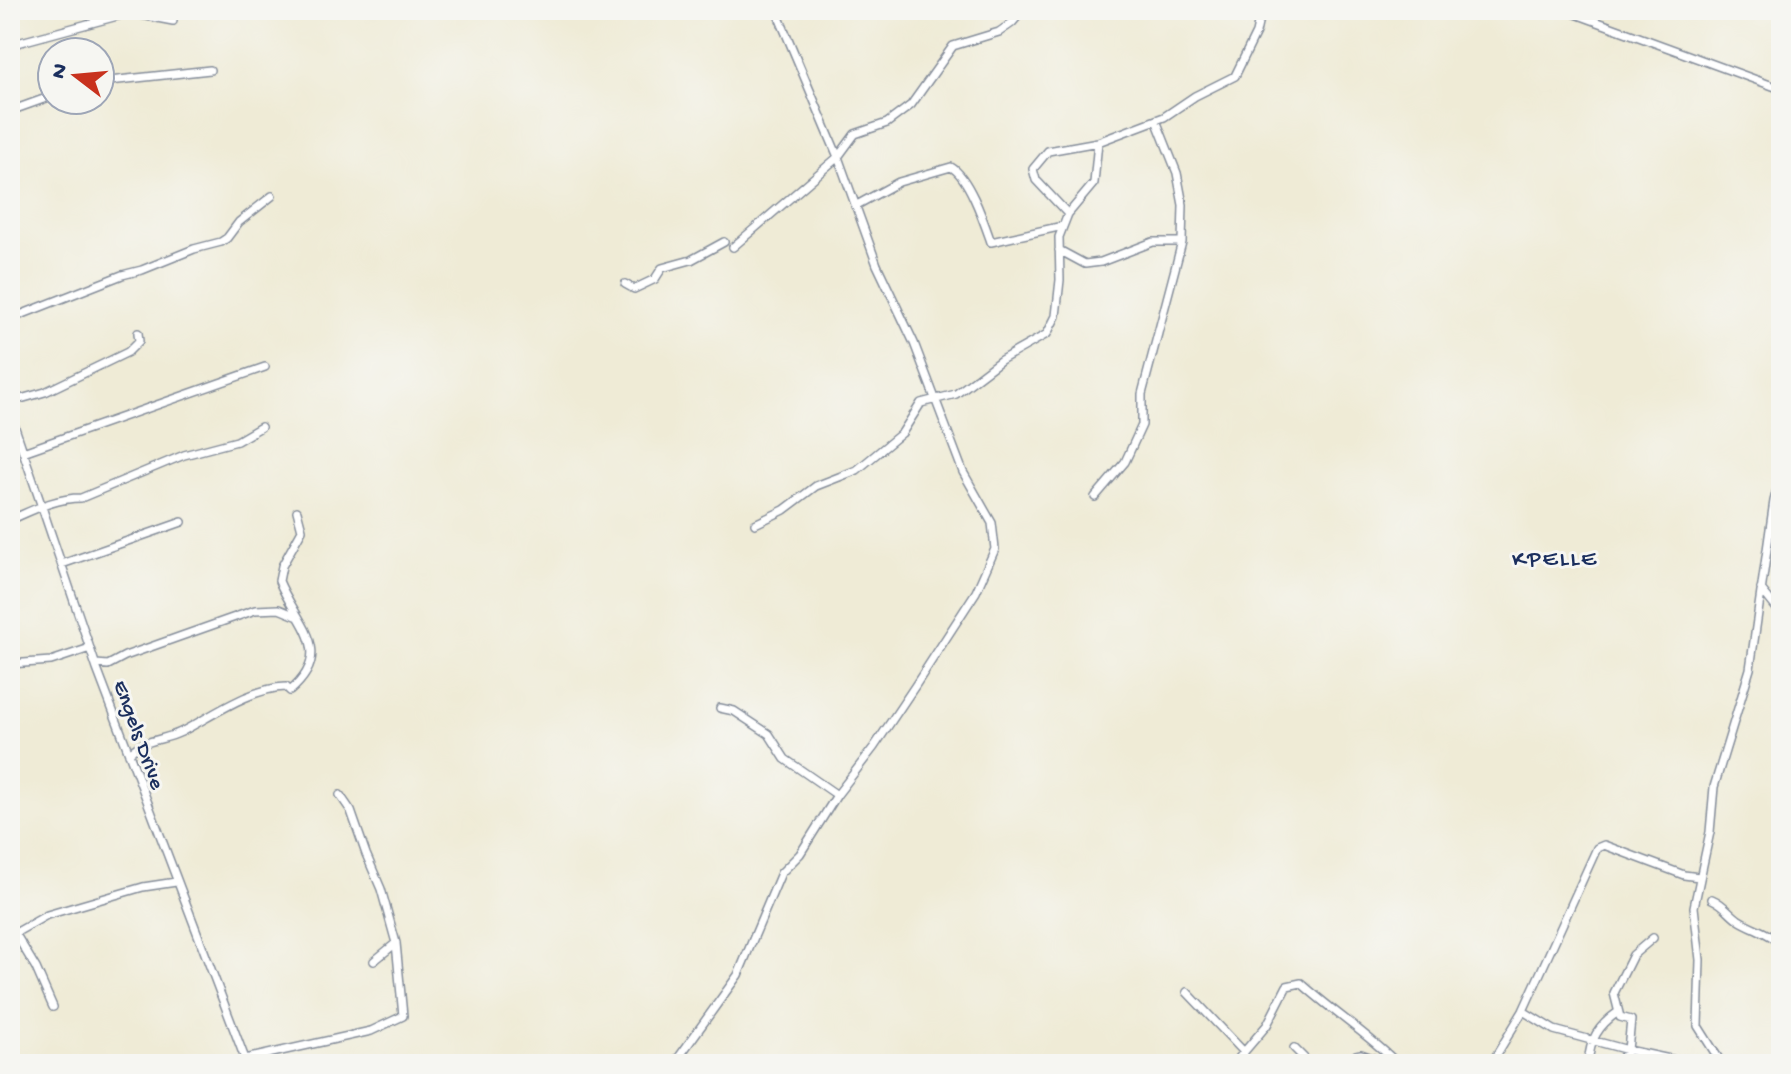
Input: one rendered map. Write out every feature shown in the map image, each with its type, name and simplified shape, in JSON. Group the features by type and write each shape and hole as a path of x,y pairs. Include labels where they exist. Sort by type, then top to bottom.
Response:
{"street":[{"path":"674,1064 738,975 781,873 800,854 837,795 923,674 976,592 995,549 992,523 963,472 914,343 877,265 838,157 776,10"},
{"path":"733,247 838,157 855,134 887,123 911,105 953,46 999,32 1023,10"},
{"path":"1068,214 1036,180 1033,169 1048,151 1098,142 1156,120 1235,76 1256,33 1261,10"},
{"path":"1565,10 1781,89"},
{"path":"10,45 128,11 173,21"},
{"path":"116,80 210,70"},
{"path":"10,111 36,102"},
{"path":"1095,497 1125,462 1142,425 1142,394 1182,242 1183,205 1177,173 1156,120"},
{"path":"755,524 784,510 816,486 857,470 902,433 921,403 956,394 1001,360 1047,334 1056,316 1060,280 1059,237 1068,214 1094,183 1098,142"},
{"path":"855,206 899,182 951,167 958,172 969,191 991,242 1063,226"},
{"path":"10,319 122,275 221,242 239,222 272,196"},
{"path":"625,284 634,289 641,287 655,279 662,268 691,260 724,242"},
{"path":"1059,250 1085,264 1101,262 1153,242 1182,242"},
{"path":"10,402 45,392 128,352 139,341 138,333"},
{"path":"23,452 265,367"},
{"name":"Engels Drive","path":"10,413 14,439 23,452 43,506 90,648 246,1061"},
{"path":"10,520 67,498 81,498 184,455 237,441 261,427"},
{"path":"1722,1064 1698,1026 1700,960 1694,907 1710,832 1714,787 1750,669 1774,501 1781,475"},
{"path":"129,754 135,747 182,731 261,690 286,687 290,691 306,676 312,661 306,630 279,581 282,566 302,530 297,511"},
{"path":"62,564 182,522"},
{"path":"1761,589 1781,614"},
{"path":"96,664 108,665 125,656 255,610 279,609 298,617"},
{"path":"10,664 51,661 90,648"},
{"path":"720,708 734,711 769,734 785,759 837,795"},
{"path":"246,1061 371,1031 403,1016 396,943 381,889 351,811 340,795"},
{"path":"1491,1064 1523,1011 1597,848 1604,845 1684,875 1699,877"},
{"path":"53,1007 36,968 12,934 47,915 143,887 176,882"},
{"path":"1712,899 1723,904 1737,919 1774,937 1781,944"},
{"path":"1618,1064 1628,1050 1631,1020 1620,1017 1614,993 1616,983 1626,972 1633,955 1653,938"},
{"path":"374,961 396,943"},
{"path":"1234,1064 1267,1025 1287,986 1295,983 1301,983 1376,1041 1398,1064"},
{"path":"1187,992 1244,1052"},
{"path":"1523,1011 1554,1030 1693,1064"},
{"path":"1588,1064 1593,1039 1602,1023 1618,1012"},
{"path":"1294,1048 1310,1064"},
{"path":"1350,1064 1356,1055 1361,1054 1389,1064"}],"district":[{"name":"KPELLE","path":"1555,557"}]}
